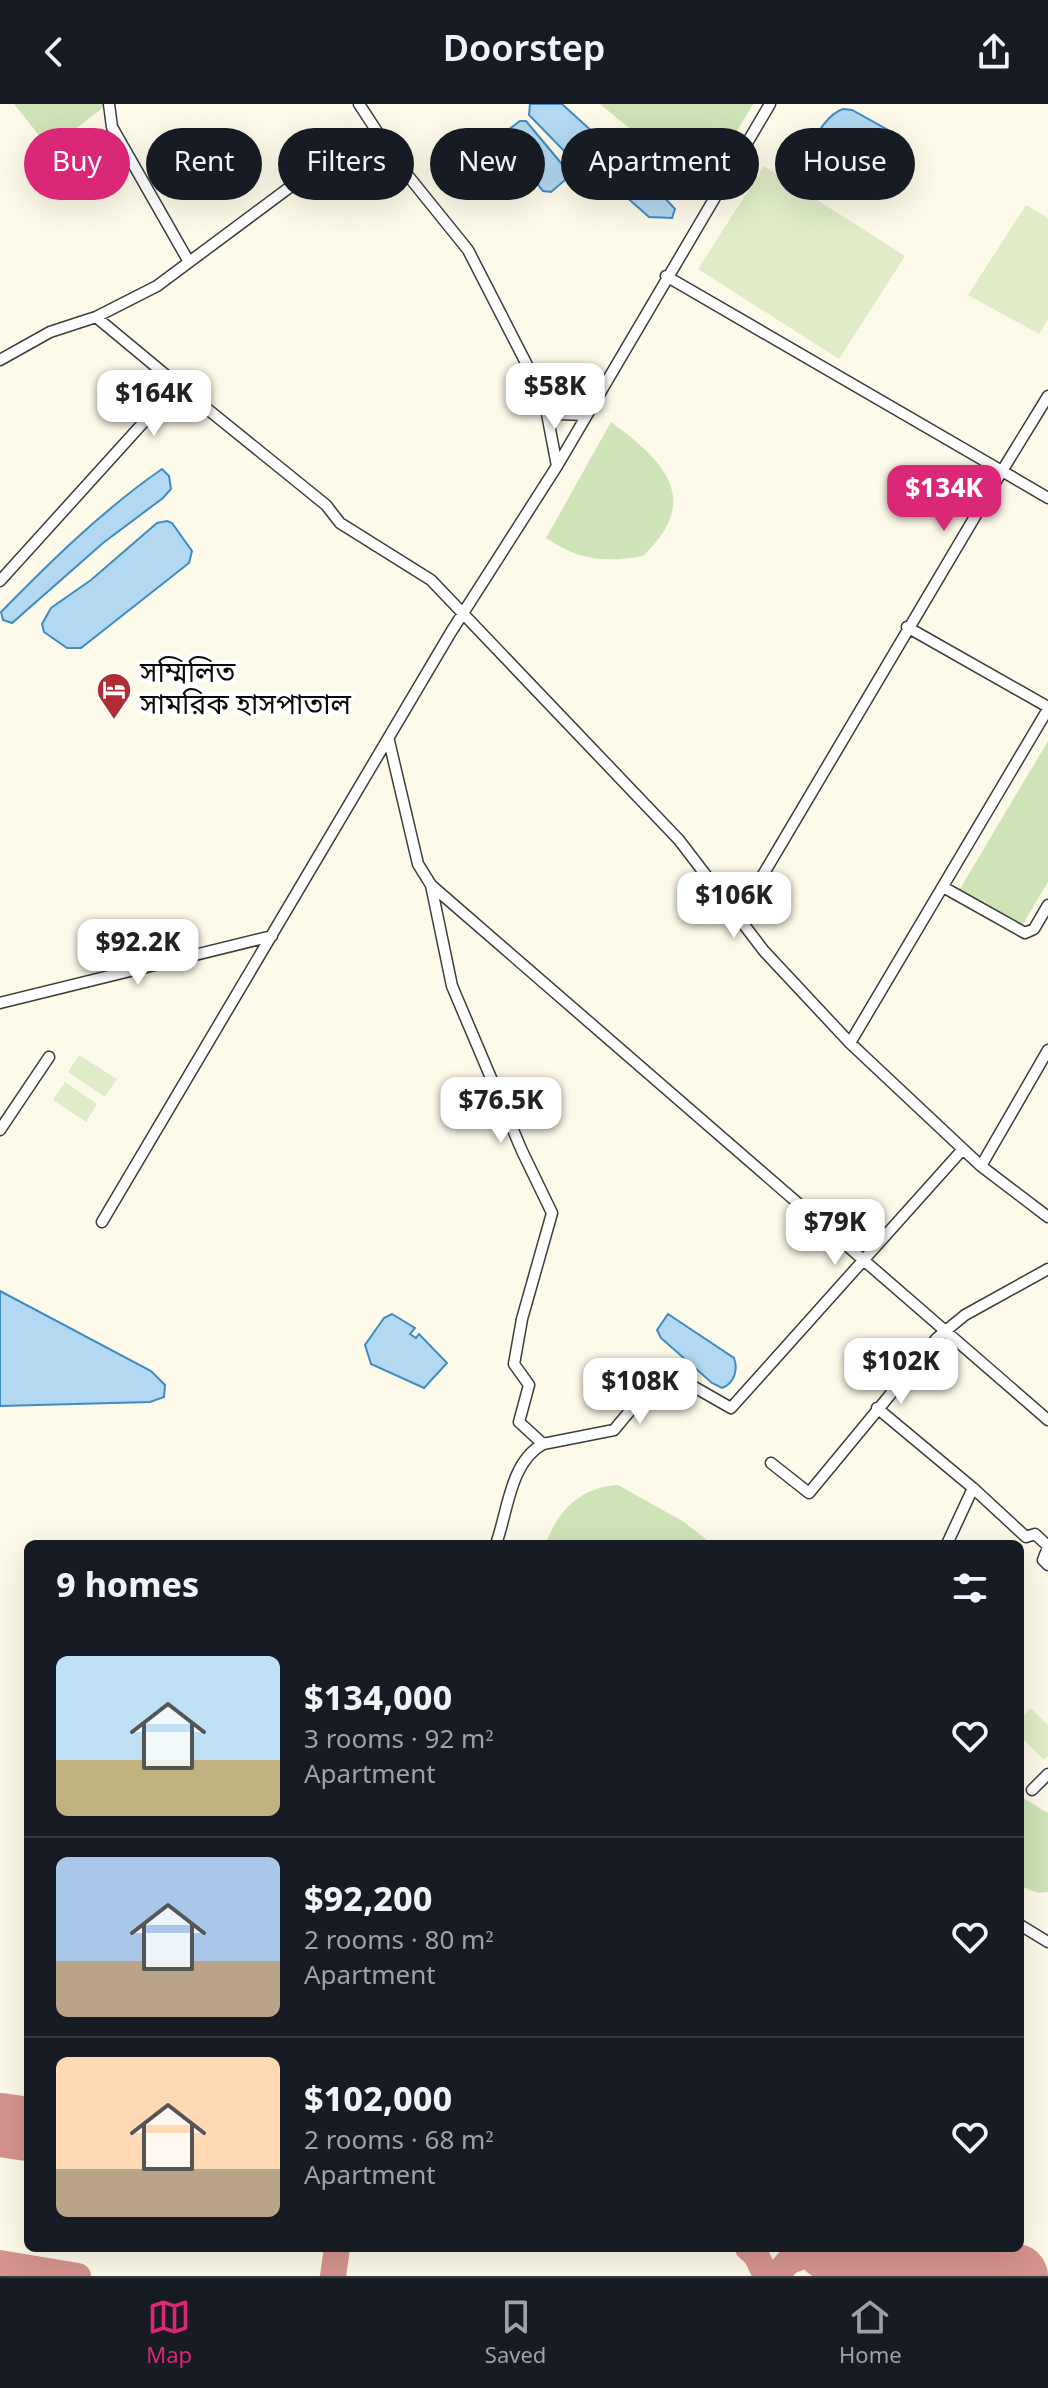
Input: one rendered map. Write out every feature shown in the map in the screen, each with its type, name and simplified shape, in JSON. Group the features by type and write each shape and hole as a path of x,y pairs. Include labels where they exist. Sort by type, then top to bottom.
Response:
{"street":[{"path":"109,104 112,127 189,262"},
{"path":"359,104 374,128"},
{"path":"102,1222 461,616 557,466 666,276 770,104"},
{"path":"414,183 468,250 544,398 558,414 586,415"},
{"path":"0,360 50,332 96,317 157,286 278,196"},
{"path":"666,276 1048,498"},
{"path":"96,317 326,505 340,523 431,580 461,616 564,716 669,829 764,951 850,1043 981,1166 1048,1217"},
{"path":"0,581 161,403 190,395"},
{"path":"738,917 907,627 1048,396"},
{"path":"544,398 557,466"},
{"path":"850,1043 1048,708 907,627"},
{"path":"389,741 418,864 431,885 1048,1420"},
{"path":"431,885 452,986 552,1213 522,1319 514,1364 529,1385 519,1422 543,1444"},
{"path":"943,887 1025,933 1034,929 1048,905"},
{"path":"0,1003 272,936"},
{"path":"981,1166 1048,1050"},
{"path":"0,1130 49,1057"},
{"path":"497,1540 518,1470 529,1452 543,1444 614,1430 658,1377 675,1376 731,1408 963,1149"},
{"path":"771,1463 809,1493 937,1338 965,1315 1048,1269"},
{"path":"877,1408 1026,1537 1035,1534 1048,1546 1043,1560 1048,1565"},
{"path":"949,1540 973,1488"},
{"path":"1032,1790 1048,1774"},
{"path":"1024,1927 1048,1942"}],"green space":[{"path":"14,104 106,105 77,128 33,128"},
{"path":"600,104 753,104 739,128 629,128"},
{"path":"764,166 775,173 775,200 817,200 905,256 839,359 698,269 742,200 759,200 759,174"},
{"path":"1026,205 1048,218 1048,319 1039,334 968,295"},
{"path":"611,422 647,451 669,482 673,499 671,516 661,535 643,556 592,558 569,551 546,538"},
{"path":"1048,741 1048,882 1020,929 958,892"},
{"path":"79,1055 117,1079 105,1097 68,1072"},
{"path":"65,1082 97,1104 86,1122 53,1100"},
{"path":"618,1485 684,1522 707,1540 548,1540 557,1521 573,1502 605,1487"},
{"path":"1031,1708 1048,1725 1048,1756 1044,1760 1024,1740 1024,1715"},
{"path":"1024,1798 1048,1813 1048,1892 1038,1893 1024,1888"}],"water":[{"path":"530,104 562,104 588,128 561,128 561,148 529,115"},
{"path":"843,109 852,110 884,128 821,128"},
{"path":"520,121 526,121 532,128 511,128"},
{"path":"545,144 561,163 561,184 551,192 545,191"},
{"path":"630,200 667,200 675,209 672,218 649,217"},
{"path":"162,469 169,476 171,489 163,498 103,543 12,623 3,620 1,612 58,555 119,501"},
{"path":"157,523 172,523 192,551 189,563 81,648 67,648 44,632 42,624 51,608 91,580"},
{"path":"0,1291 151,1371 165,1385 164,1397 150,1402 0,1406"},
{"path":"392,1314 415,1328 410,1334 416,1338 419,1334 447,1363 424,1388 371,1364 365,1345 384,1318"},
{"path":"668,1314 734,1358 736,1367 730,1383 722,1388 712,1383 661,1338 657,1330"}],"taxiway":[{"path":"333,2276 336,2252"},
{"path":"753,2252 766,2276"},
{"path":"776,2276 788,2262 814,2252"},
{"path":"0,2263 78,2276"}],"runway":[{"path":"0,2125 24,2128"},
{"path":"855,2252 1016,2276"}],"place":[{"name":"সম্মিলিত সামরিক হাসপাতাল","path":"114,721"}]}
